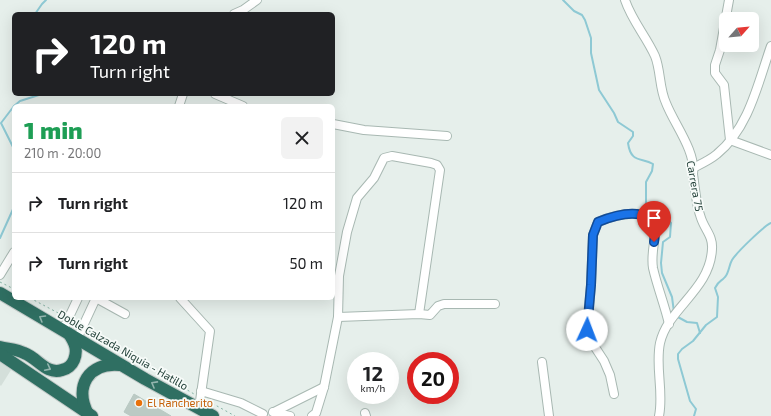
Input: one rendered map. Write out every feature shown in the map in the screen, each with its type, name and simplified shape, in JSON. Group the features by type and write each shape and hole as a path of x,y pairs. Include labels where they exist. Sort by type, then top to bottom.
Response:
{"highway":[{"name":"Doble Calzada Niquia - Hatillo","path":"0,293 121,365 200,399 213,416"},
{"path":"0,347 24,353 50,370 58,371 66,369 74,361 77,350 75,342 70,334"},
{"path":"0,354 90,415"},
{"path":"90,415 83,404 82,393 87,378 99,367 110,364 121,365"}],"street":[{"path":"238,12 257,0"},
{"name":"Carrera 75","path":"625,0 632,19 644,35 655,57 666,104 684,138 693,168 692,174 701,218 711,236 709,266 704,277 669,324 660,342 658,360 660,387 659,416"},
{"path":"729,0 720,50 715,65 715,73 724,85 730,140"},
{"path":"693,168 716,155 730,140 747,117 771,46"},
{"path":"220,96 238,104"},
{"path":"335,124 364,130 447,136"},
{"path":"730,140 771,155"},
{"path":"312,416 316,413 324,387 338,317 339,276 347,232 357,198 374,178 384,158 392,156 431,164 437,166 440,170 419,314"},
{"path":"614,394 607,368 591,341 587,330 593,235 598,222 614,215 633,213 642,215 651,222 655,233 652,250 653,268 669,324"},
{"path":"0,275 12,255"},
{"path":"77,300 69,319 70,334 82,327 95,300"},
{"path":"100,300 125,314"},
{"path":"182,300 210,331 200,399 241,403 261,415 274,412 324,387"},
{"path":"338,317 419,314 430,315 438,306 450,303 495,304"},
{"path":"542,362 549,416"},
{"path":"274,412 290,416"}],"path":[{"path":"0,282 12,289"},
{"path":"34,300 69,319"},
{"path":"82,327 200,399 235,416"}],"shaded area":[{"path":"0,362 11,370 1,386 0,385"}],"building":[{"name":"El Rancherito","path":"134,394 171,416 131,416 124,412"}],"waterway":[{"path":"36,12 46,0"},
{"path":"563,0 574,11 582,15 585,20 591,38 591,53 599,90 618,122 633,132 633,136 628,143 629,150 634,157 653,164 652,171 646,182 646,207 658,209 671,223 670,237 663,242 661,263 662,273 672,297 674,312"},
{"path":"16,104 20,101 36,96"},
{"path":"12,109 1,123 12,145"},
{"path":"0,238 12,211"},
{"path":"694,416 696,409 690,401 678,359 678,354 693,341 706,325 717,317 718,297 715,288 716,285 724,279 735,256 757,234 771,223"},
{"path":"676,316 687,322 697,323 700,333"}],"place":[{"name":"El Rancherito","path":"139,403"}],"route":[{"path":"587,330 593,235 595,226 598,222 614,215 633,213 642,215 651,222 655,233 654,242"}]}
